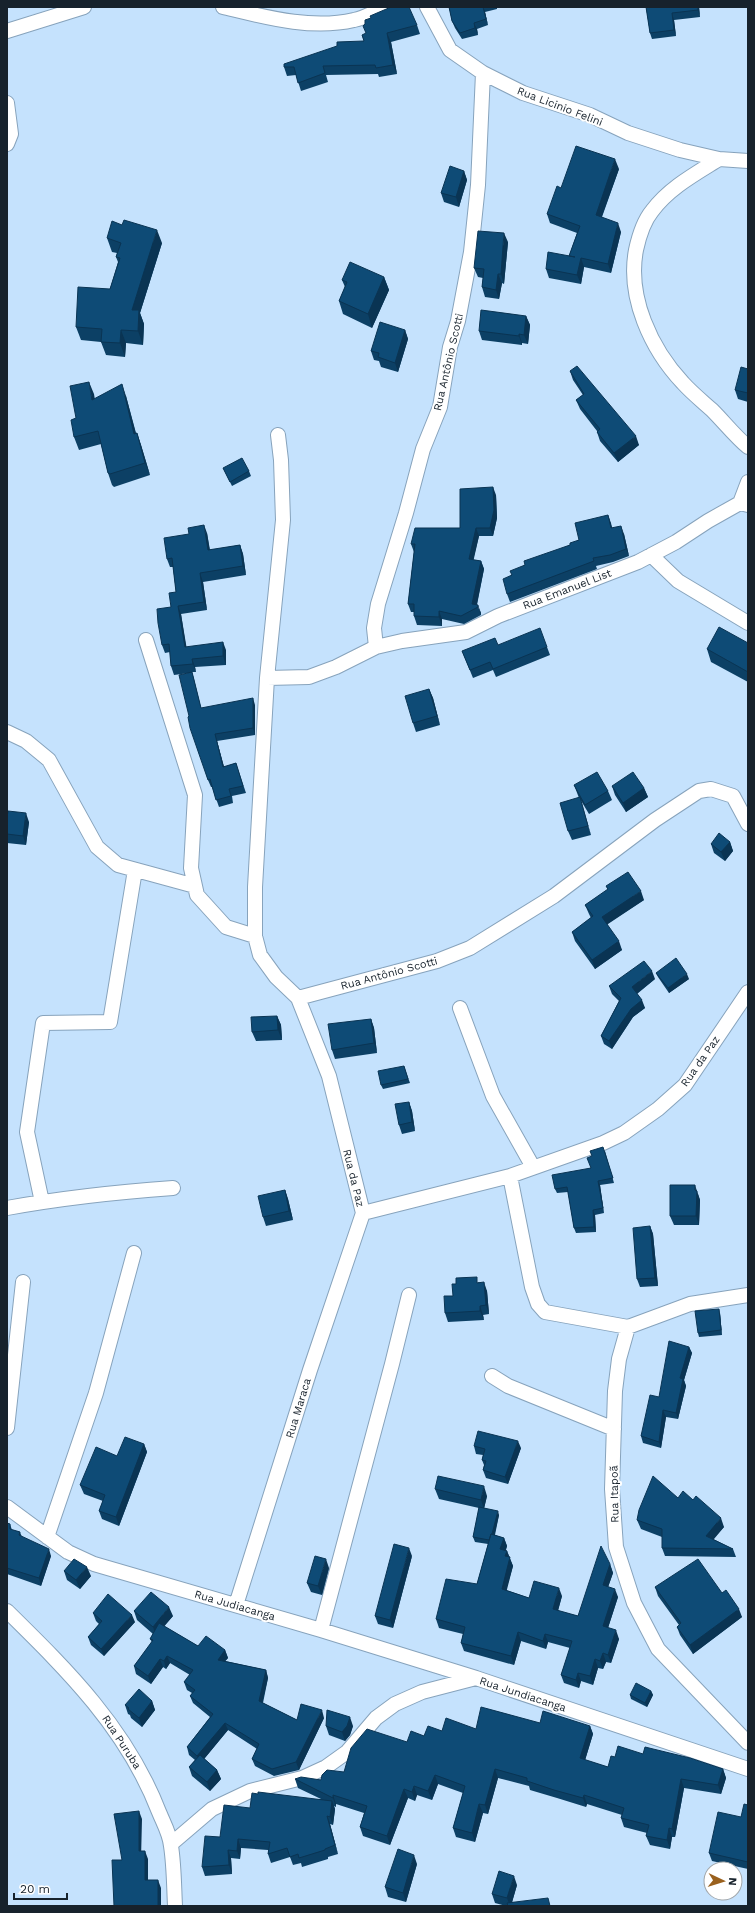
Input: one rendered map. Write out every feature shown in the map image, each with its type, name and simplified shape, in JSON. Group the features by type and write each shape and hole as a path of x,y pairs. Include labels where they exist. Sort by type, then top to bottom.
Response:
{"street":[{"path":"7,31 84,7"},
{"path":"223,7 284,21 334,24 356,20 386,7"},
{"name":"Rua Licinio Felini","path":"427,7 450,50 483,73 523,93 590,115 628,133 680,150 719,159 748,161"},
{"name":"Rua Antônio Scotti","path":"376,647 374,628 378,604 406,513 423,449 440,408 450,347 458,321 471,252 478,185 483,73"},
{"path":"7,103 11,134 7,144"},
{"path":"719,159 675,188 662,199 651,212 642,227 633,264 633,279 644,320 653,342 666,361 682,382 748,447"},
{"path":"278,435 283,520 267,678 255,887 255,936 260,955 276,977 298,998"},
{"path":"744,504 748,482"},
{"name":"Rua Emanuel List","path":"376,647 402,641 466,632 498,616 592,580 650,555 744,504"},
{"path":"650,555 678,581 748,623"},
{"path":"146,640 195,795 191,868 197,895 226,927 255,936"},
{"path":"267,678 309,677 350,661 376,647"},
{"path":"7,732 26,741 48,760 97,847 118,865 195,886"},
{"name":"Rua Antônio Scotti","path":"298,998 437,961 470,948 554,896 655,820 699,791 711,789 733,796 748,824"},
{"path":"42,1202 27,1132 43,1024 110,1022 135,870"},
{"name":"Rua da Paz","path":"298,998 329,1076 363,1213 510,1176 603,1143 624,1133 658,1109 685,1085 748,992"},
{"path":"460,1008 494,1096 533,1168"},
{"path":"510,1176 532,1287 538,1304 545,1312 559,1316 628,1327 690,1304 748,1295"},
{"path":"7,1208 115,1193 173,1188"},
{"name":"Rua Maraca","path":"236,1605 310,1370 363,1213"},
{"path":"47,1537 96,1393 134,1254"},
{"path":"7,1428 24,1282"},
{"path":"321,1630 392,1364 409,1294"},
{"name":"Rua Itapoã","path":"628,1327 619,1359 616,1378 612,1489 616,1547 634,1602 658,1649 748,1743"},
{"path":"492,1376 508,1386 614,1430"},
{"name":"Rua Judiacanga","path":"7,1507 68,1552 94,1564 321,1630 476,1678"},
{"name":"Rua Puruba","path":"7,1610 60,1663 102,1712 138,1764 155,1801 171,1844 175,1906"},
{"name":"Rua Jundiacanga","path":"171,1844 212,1809 250,1791 302,1778 326,1766 347,1752 376,1718 395,1704 422,1692 476,1678 748,1769"}],"building":[{"path":"391,7 409,7 417,25 387,33 393,65 376,68 375,65 323,66 325,73 298,83 294,67 284,67 284,64 337,46 337,42 364,41 362,35 366,33 363,26 365,24 365,20 371,18 370,16"},
{"path":"449,7 483,7 486,19 474,23 475,28 460,33 452,21"},
{"path":"646,7 698,7 698,10 672,13 674,30 650,33"},
{"path":"576,146 615,159 596,215 618,223 608,264 581,258 577,275 546,269 548,252 569,256 580,226 547,214 557,186 561,188"},
{"path":"450,166 464,171 456,197 441,193"},
{"path":"124,220 157,230 132,310 139,310 138,331 121,330 120,343 101,342 102,329 76,327 78,287 110,289 120,258 116,257 121,243 107,238 112,221 122,225"},
{"path":"478,231 504,233 501,274 498,274 496,290 482,287 484,269 474,268"},
{"path":"350,262 384,277 368,314 339,301 347,282 342,280"},
{"path":"481,310 526,316 524,335 519,334 519,336 479,331"},
{"path":"380,322 405,330 395,363 378,357 379,353 371,351"},
{"path":"577,366 636,436 614,453 597,432 600,429 576,400 584,394 570,371"},
{"path":"741,367 748,369 748,393 735,390"},
{"path":"89,382 92,400 122,384 134,434 137,433 145,463 110,474 108,473 98,431 74,437 71,420 76,418 70,386"},
{"path":"242,458 249,471 230,482 223,468"},
{"path":"493,487 494,510 490,528 476,528 469,559 481,561 472,604 478,605 478,607 461,616 439,611 439,617 414,616 414,604 408,604 415,544 411,544 415,528 460,528 460,489"},
{"path":"608,515 611,528 621,526 626,549 610,555 593,558 594,561 507,594 503,579 512,575 510,571 525,565 524,561 570,545 570,543 579,540 575,523"},
{"path":"204,525 208,550 240,545 243,566 200,573 204,602 178,606 185,647 223,642 223,656 192,659 193,664 171,666 169,644 162,645 157,609 171,607 169,593 176,592 172,558 167,559 164,538 189,534 188,528"},
{"path":"719,627 748,643 748,672 707,649"},
{"path":"540,628 547,647 493,669 490,662 470,670 462,651 495,638 498,645"},
{"path":"192,672 201,708 253,698 253,728 215,734 223,767 236,763 243,786 229,789 231,796 216,800 210,779 208,780 190,728 189,716 179,675"},
{"path":"429,689 437,716 413,723 405,696"},
{"path":"597,772 608,791 585,805 574,785"},
{"path":"633,772 644,788 623,803 612,786"},
{"path":"580,797 588,826 568,831 560,803"},
{"path":"8,811 26,813 23,836 7,834"},
{"path":"719,833 730,842 721,852 711,844"},
{"path":"628,872 641,891 602,917 619,941 592,960 572,932 593,916 585,905 608,889 606,886"},
{"path":"676,958 687,974 668,988 656,973"},
{"path":"644,961 652,971 632,987 642,1000 631,1009 609,1041 601,1036 621,998 609,986"},
{"path":"277,1016 278,1030 252,1032 251,1017"},
{"path":"371,1019 374,1043 332,1050 328,1024"},
{"path":"404,1066 408,1079 381,1085 378,1071"},
{"path":"409,1102 412,1122 399,1125 395,1104"},
{"path":"603,1147 613,1178 598,1181 603,1208 593,1210 594,1227 574,1228 567,1187 555,1189 552,1175 591,1168 587,1158 592,1156 590,1151"},
{"path":"670,1185 695,1185 695,1190 697,1191 696,1216 670,1216"},
{"path":"285,1190 289,1211 263,1217 258,1196"},
{"path":"650,1226 655,1278 637,1279 633,1228"},
{"path":"477,1277 477,1283 484,1282 486,1305 480,1306 480,1311 445,1313 444,1296 453,1296 452,1284 456,1284 456,1278"},
{"path":"719,1309 721,1330 698,1333 695,1311"},
{"path":"669,1341 689,1347 680,1378 683,1379 676,1413 663,1410 659,1442 641,1436 650,1395 659,1397"},
{"path":"478,1431 518,1441 505,1477 483,1470 486,1461 482,1460 485,1449 474,1446"},
{"path":"125,1437 144,1444 116,1517 99,1511 105,1495 80,1485 96,1447 117,1456"},
{"path":"438,1476 484,1486 481,1500 435,1489"},
{"path":"653,1476 678,1498 683,1491 693,1500 696,1496 721,1518 706,1536 733,1549 662,1548 662,1529 637,1520 639,1510"},
{"path":"479,1507 498,1511 489,1540 473,1537"},
{"path":"7,1523 10,1524 10,1529 20,1532 19,1535 49,1549 39,1578 7,1568"},
{"path":"491,1534 504,1538 500,1549 507,1551 505,1556 510,1557 502,1589 529,1598 534,1581 559,1588 553,1609 578,1616 601,1546 610,1564 603,1585 615,1589 603,1626 616,1630 608,1655 603,1653 600,1661 595,1659 590,1676 578,1673 576,1680 561,1675 572,1641 545,1634 543,1641 518,1632 511,1656 461,1643 465,1627 436,1619 446,1579 477,1584"},
{"path":"394,1544 409,1548 390,1620 375,1616"},
{"path":"315,1556 326,1559 318,1586 307,1583"},
{"path":"74,1559 87,1567 76,1580 64,1571"},
{"path":"698,1559 722,1593 726,1590 739,1609 690,1645 677,1627 681,1623 655,1587"},
{"path":"151,1592 169,1607 153,1627 134,1611"},
{"path":"108,1594 132,1615 101,1649 88,1637 102,1621 93,1613"},
{"path":"159,1623 198,1646 206,1636 225,1650 218,1660 266,1670 259,1701 297,1720 301,1704 322,1710 296,1762 272,1769 252,1759 259,1744 225,1723 197,1756 187,1747 213,1714 190,1696 195,1690 184,1682 193,1670 167,1656 164,1661 160,1659 148,1676 134,1666 153,1640 150,1639"},
{"path":"636,1683 651,1691 645,1703 630,1695"},
{"path":"139,1689 152,1701 139,1718 125,1705"},
{"path":"481,1707 540,1723 543,1711 590,1726 580,1758 608,1767 611,1756 615,1757 618,1746 643,1754 645,1747 690,1758 723,1769 718,1785 681,1779 672,1829 669,1828 667,1840 646,1836 649,1825 621,1818 624,1808 584,1795 583,1798 554,1790 527,1781 527,1778 495,1769 485,1805 479,1804 472,1833 453,1828 465,1786 435,1775 428,1791 414,1786 412,1792 404,1789 387,1836 360,1827 367,1806 333,1795 333,1798 295,1779 301,1777 321,1780 322,1775 327,1770 344,1772 351,1748 367,1729 407,1742 411,1731 424,1736 428,1726 442,1731 446,1718 476,1729"},
{"path":"327,1710 350,1717 347,1726 342,1732 326,1726"},
{"path":"200,1755 217,1770 207,1782 189,1767"},
{"path":"258,1792 332,1801 330,1817 327,1816 335,1845 325,1850 299,1858 298,1854 290,1857 287,1848 268,1854 270,1842 238,1839 237,1851 228,1850 229,1865 202,1867 205,1836 220,1837 224,1805 250,1808 252,1793 258,1794"},
{"path":"744,1804 748,1805 748,1862 709,1853 718,1812 741,1817"},
{"path":"139,1811 139,1851 145,1851 145,1880 158,1880 158,1906 114,1906 112,1860 122,1860 114,1814"},
{"path":"398,1849 414,1855 403,1893 385,1887"},
{"path":"499,1871 514,1876 507,1898 492,1894"},
{"path":"548,1898 550,1906 508,1906 507,1903"}]}
